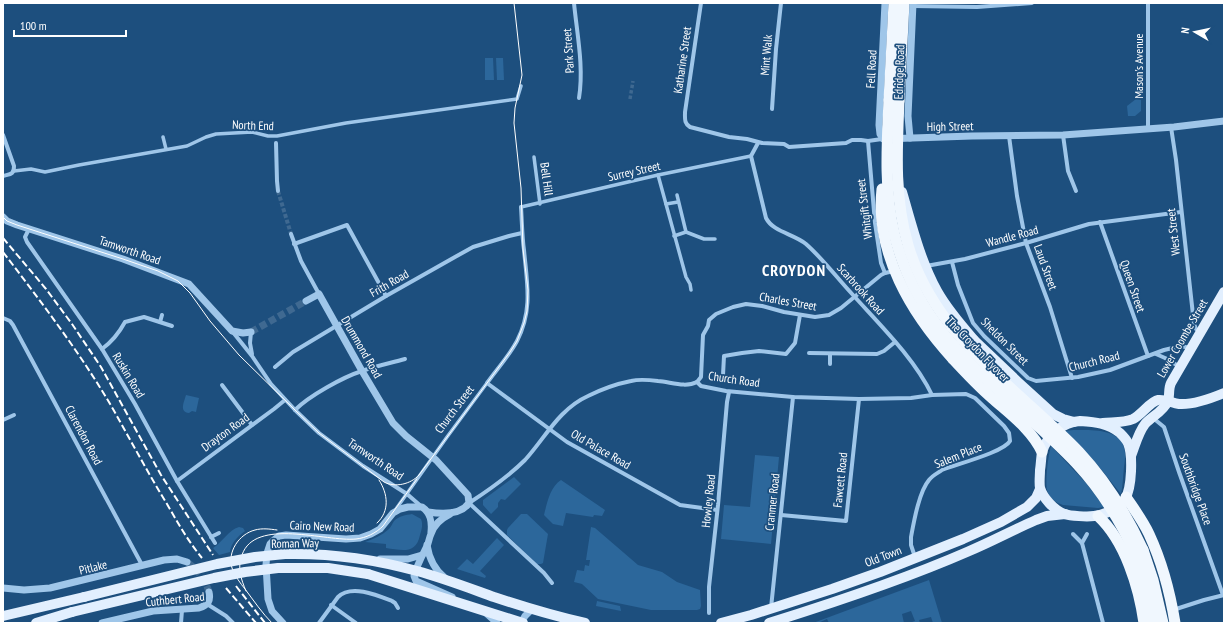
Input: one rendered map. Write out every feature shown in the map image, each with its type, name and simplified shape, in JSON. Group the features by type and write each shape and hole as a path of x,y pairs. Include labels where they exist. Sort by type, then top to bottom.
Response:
{"highway":[{"name":"The Croydon Flyover","path":"894,3 894,100 898,181 901,217 907,244 912,257 928,293 942,316 960,338 980,360 1064,437 1087,461 1108,489 1131,526 1139,553 1154,623"},
{"name":"The Croydon Flyover","path":"910,4 894,100 887,169 890,209 897,244 909,279 942,333 964,357 1058,445 1085,474 1112,509 1130,543 1139,553 1153,580 1163,623"},
{"path":"887,169 882,190 881,217 886,243 892,263 917,314 935,339 953,359 986,393 1027,430 1037,442 1042,452"},
{"path":"1126,497 1151,539 1164,575 1175,623"},
{"path":"1098,516 1111,530 1126,557 1136,585 1144,623"}],"main road":[{"path":"898,181 930,277 944,302 974,340 1053,414 1074,422 1100,423 1127,421 1136,417 1156,401 1168,401 1184,404 1207,399 1224,393"},
{"name":"Lower Coombe Street","path":"1168,401 1169,386 1224,292"},
{"path":"1131,457 1142,428 1146,422 1160,412 1168,401"},
{"path":"1065,514 1050,504 1040,489 1042,452 1047,442 1060,428 1074,422"},
{"path":"769,623 841,600 921,571 967,552 1038,519 1065,514 1098,516 1116,508 1124,501 1130,485 1130,449 1124,438 1115,430 1100,423"},
{"name":"Old Town","path":"721,623 832,589 963,539 1014,515 1032,503 1040,489"},
{"name":"Roman Way","path":"3,616 200,568 244,559 299,554 358,558 415,571 446,580 496,598 585,623"},
{"name":"Roman Way","path":"36,623 72,612 214,578 278,568 328,568 368,574 522,623"}],"street":[{"name":"Park Street","path":"574,3 579,48 579,98"},
{"name":"Katharine Street","path":"685,120 701,3"},
{"name":"Mint Walk","path":"772,109 781,3"},
{"name":"Fell Road","path":"882,138 879,125 884,3"},
{"path":"910,4 977,7 1032,3"},
{"name":"Mason's Avenue","path":"1148,3 1148,129"},
{"name":"Edridge Road","path":"910,4 908,116 910,138"},
{"name":"North End","path":"3,176 14,171 31,169 45,172 187,146 216,134 252,132 268,136 277,136 346,123 517,99 520,86"},
{"name":"High Street","path":"685,120 690,128 729,137 747,139 758,143 784,144 789,147 846,143 854,140 868,141 882,138 886,140 972,136 1063,135 1148,129 1224,121"},
{"name":"West Street","path":"1170,127 1176,160 1194,324 1196,329 1200,332"},
{"path":"3,135 14,164 14,171"},
{"path":"1063,135 1068,171 1076,191"},
{"path":"277,136 278,191"},
{"name":"Laud Street","path":"1009,136 1017,196 1026,243 1050,307 1072,378"},
{"path":"163,137 166,149"},
{"name":"Whitgift Street","path":"868,141 873,205 881,263 885,273"},
{"path":"751,156 758,143"},
{"name":"Surrey Street","path":"521,208 658,175 751,156"},
{"name":"Scarbrook Road","path":"751,156 766,218 769,224 795,237 818,255 912,362 925,381 932,395"},
{"name":"Bell Hill","path":"534,157 540,204"},
{"path":"658,175 686,277 692,290"},
{"path":"677,195 686,232"},
{"path":"666,204 678,202"},
{"name":"Church Street","path":"407,494 432,457 517,341 527,311 528,283 522,233 521,208"},
{"name":"Wandle Road","path":"854,296 885,273 952,262 1026,243 1089,224 1181,212"},
{"name":"Tamworth Road","path":"3,217 10,222 29,229 123,259 189,284 232,331 252,356 267,379 285,400 319,433 363,466 417,501 422,507"},
{"name":"Queen Street","path":"1100,222 1148,356"},
{"path":"294,244 347,225 386,296"},
{"name":"Ruskin Road","path":"29,229 25,237 27,242 102,348 135,404 177,481 215,542"},
{"path":"674,236 686,232 704,239 715,239"},
{"name":"Frith Road","path":"275,367 293,352 336,325 473,247 522,233"},
{"name":"Drummond Road","path":"291,234 301,261 362,371 395,425 432,457"},
{"name":"Sheldon Street","path":"952,262 958,285 973,323 984,336 1028,378 1036,381"},
{"path":"306,301 319,294"},
{"name":"Charles Street","path":"697,382 701,377 703,335 708,326 709,320 716,314 746,304 815,317 829,315 841,308 854,296"},
{"path":"160,322 162,315"},
{"path":"723,375 724,356 759,351 786,354 795,343 800,315"},
{"path":"102,348 113,340 125,322 144,316 172,326"},
{"name":"Clarendon Road","path":"3,318 10,321 13,325 142,565"},
{"name":"Tamworth Road","path":"232,331 243,333 251,332 250,343 252,356"},
{"path":"809,353 877,354 884,351 895,342"},
{"name":"Church Road","path":"1036,381 1072,378 1110,370 1181,346 1190,348"},
{"path":"830,354 830,364"},
{"path":"1155,354 1180,367"},
{"path":"295,410 310,397 346,378 362,371 405,359"},
{"name":"Church Road","path":"469,503 495,486 514,470 562,414 575,402 608,387 632,381 660,381 683,385 697,382 701,386 710,389 729,392 793,397 858,399 911,398 961,393 970,395"},
{"name":"Old Palace Road","path":"487,383 567,442 680,505 717,510"},
{"path":"222,385 252,425"},
{"name":"Howley Road","path":"709,613 709,587 729,392"},
{"name":"Salem Place","path":"915,558 911,545 911,537 922,493 928,481 942,470 999,450 1010,441 1009,433 1004,426 970,395"},
{"name":"Cranmer Road","path":"771,608 793,397"},
{"name":"Fawcett Road","path":"781,515 846,521 858,399"},
{"name":"Drayton Road","path":"177,481 285,400"},
{"path":"3,420 14,415"},
{"name":"Southbridge Place","path":"1152,418 1164,427 1224,595"},
{"path":"432,457 466,492 470,499 469,503 464,508 454,512 435,525 414,576 416,581 469,606"},
{"name":"Cairo New Road","path":"283,623 272,611 268,598 266,565 269,546 272,542 285,535 346,539 360,538 380,529 407,494"},
{"path":"469,503 544,573 552,583"},
{"path":"393,513 403,508 422,507 428,512 431,522 431,532"},
{"path":"428,512 454,512"},
{"path":"211,537 219,533"},
{"path":"1074,534 1082,543 1103,623"},
{"path":"1082,543 1087,534"},
{"path":"427,546 436,568 446,580"},
{"path":"368,560 408,559 422,555"},
{"name":"Pitlake","path":"3,588 24,590 50,588 172,559 187,562"},
{"path":"319,623 331,605 341,594 349,591 358,590 383,597 395,603 398,608"},
{"path":"207,604 210,599 209,592"},
{"path":"1173,610 1224,595"},
{"name":"Cuthbert Road","path":"102,623 114,622 153,611 182,610 196,608 207,604 226,616 233,623"},
{"path":"331,605 356,623"},
{"path":"522,623 525,616 532,609"},
{"path":"181,623 182,610"},
{"path":"483,611 497,623"}],"shaded area":[{"path":"485,58 493,58 494,80 485,80"},
{"path":"496,58 503,58 504,80 497,80"},
{"path":"1136,99 1141,100 1141,111 1135,116 1128,116 1127,106"},
{"path":"186,395 199,398 196,412 192,411 189,413 184,411 183,406"},
{"path":"1095,430 1110,434 1117,437 1121,441 1125,455 1121,494 1096,463 1065,431"},
{"path":"1051,446 1086,483 1104,507 1098,508 1063,505 1051,498 1047,490 1046,481"},
{"path":"755,455 779,457 771,544 721,539 724,505 750,507"},
{"path":"514,477 521,484 505,500 501,499 498,503 498,507 491,514 483,505 483,500"},
{"path":"561,480 605,510 602,516 594,515 593,517 566,513 563,526 553,524 544,515 552,491"},
{"path":"412,514 421,519 422,525 418,541 415,546 407,550 397,550 386,548 386,544 365,542 378,537 390,528 394,521 398,518"},
{"path":"521,514 527,514 548,534 543,563 541,564 537,564 507,535 508,528"},
{"path":"239,527 243,528 245,531 235,540 230,552 219,555 213,548 229,533"},
{"path":"591,527 595,528 638,565 662,572 677,582 700,590 700,609 651,610 598,599 582,584 574,582 577,570 584,571 585,565 589,566 590,560 586,560"},
{"path":"497,538 504,545 480,571 486,576 485,578 457,569 467,559 473,564"},
{"path":"929,580 942,623 933,623 931,617 919,620 920,623 909,623 915,621 911,611 902,614 904,623 829,623 827,619 818,623 813,623"},
{"path":"597,601 620,606 621,611 596,606"}],"tunnel":[{"path":"630,99 633,81"},
{"path":"278,191 291,234"},
{"path":"251,332 306,301"},
{"path":"187,562 200,575 209,592"}],"tram line":[{"path":"3,217 7,221 17,225 158,271 178,281 190,293 210,321 239,355 319,433 384,482 398,485 412,481 419,475 510,352 517,341 527,311 528,290 523,249 521,188 514,123 515,108 522,75 514,3"},
{"path":"246,591 241,578 240,564 242,555 249,544 261,537 276,534 293,534 343,539 356,539 367,536 383,526 417,479"},
{"path":"377,523 386,508 386,497 379,480"},
{"path":"272,623 239,582 232,568 231,556 236,544 249,532 258,529 277,530"}],"railway":[{"path":"3,238 46,289 101,367 161,475 213,555"},
{"path":"3,252 47,310 88,368 179,525 202,558"},
{"path":"236,586 265,623"},
{"path":"226,588 256,623"}],"district":[{"name":"CROYDON","path":"794,270"}]}
